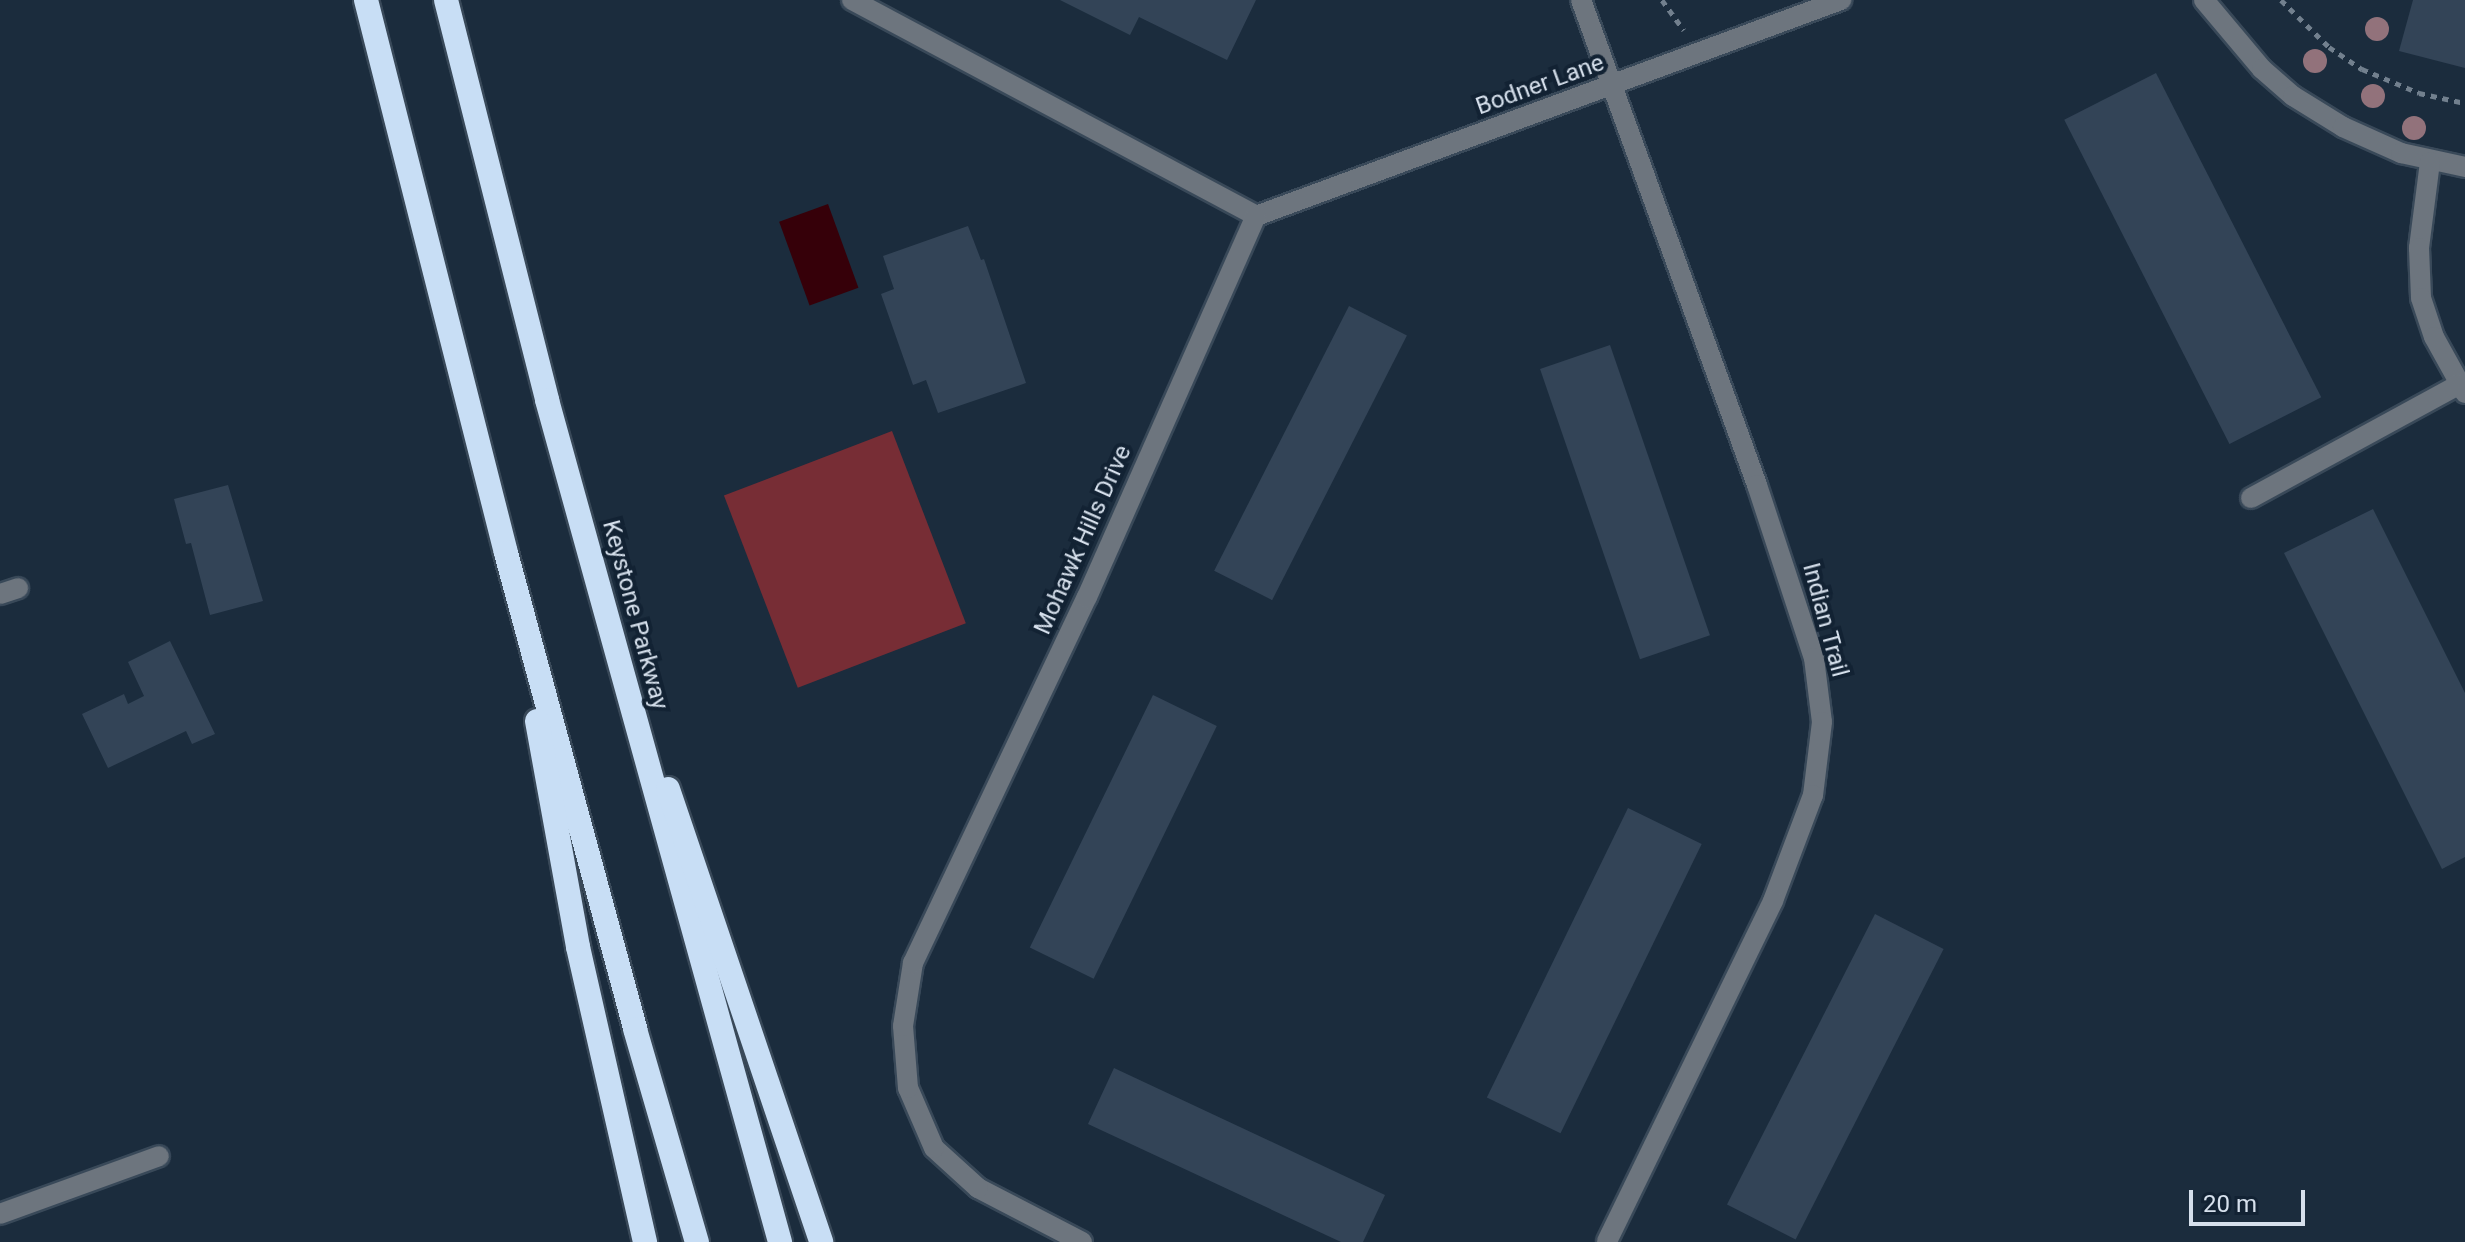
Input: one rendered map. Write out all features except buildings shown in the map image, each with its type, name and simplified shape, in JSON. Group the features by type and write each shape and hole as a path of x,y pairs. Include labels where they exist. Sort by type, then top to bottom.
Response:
{"highway":[{"path":"366,0 506,553 635,1029 697,1242"},
{"name":"Keystone Parkway","path":"446,0 585,537 780,1242"},
{"path":"585,537 821,1242"},
{"path":"506,553 578,947 645,1242"}],"street":[{"path":"852,0 1256,216"},
{"name":"Indian Trail","path":"1581,0 1762,500 1814,658 1822,722 1813,795 1773,901 1607,1242"},
{"name":"Bodner Lane","path":"1256,216 1841,0"},
{"path":"2204,0 2262,69 2293,96 2343,127 2401,153 2430,162 2465,167"},
{"path":"2251,498 2462,389 2434,337 2421,298 2419,248 2430,162"},
{"name":"Mohawk Hills Drive","path":"1082,1242 978,1188 934,1148 908,1088 903,1026 913,963 1087,597 1256,216"},
{"path":"0,1214 159,1156"}],"path":[{"path":"2281,0 2329,47 2362,69 2419,93 2465,103"}],"shaded area":[{"path":"828,204 858,288 810,305 779,222"},
{"path":"892,431 966,623 798,688 724,496"}]}
